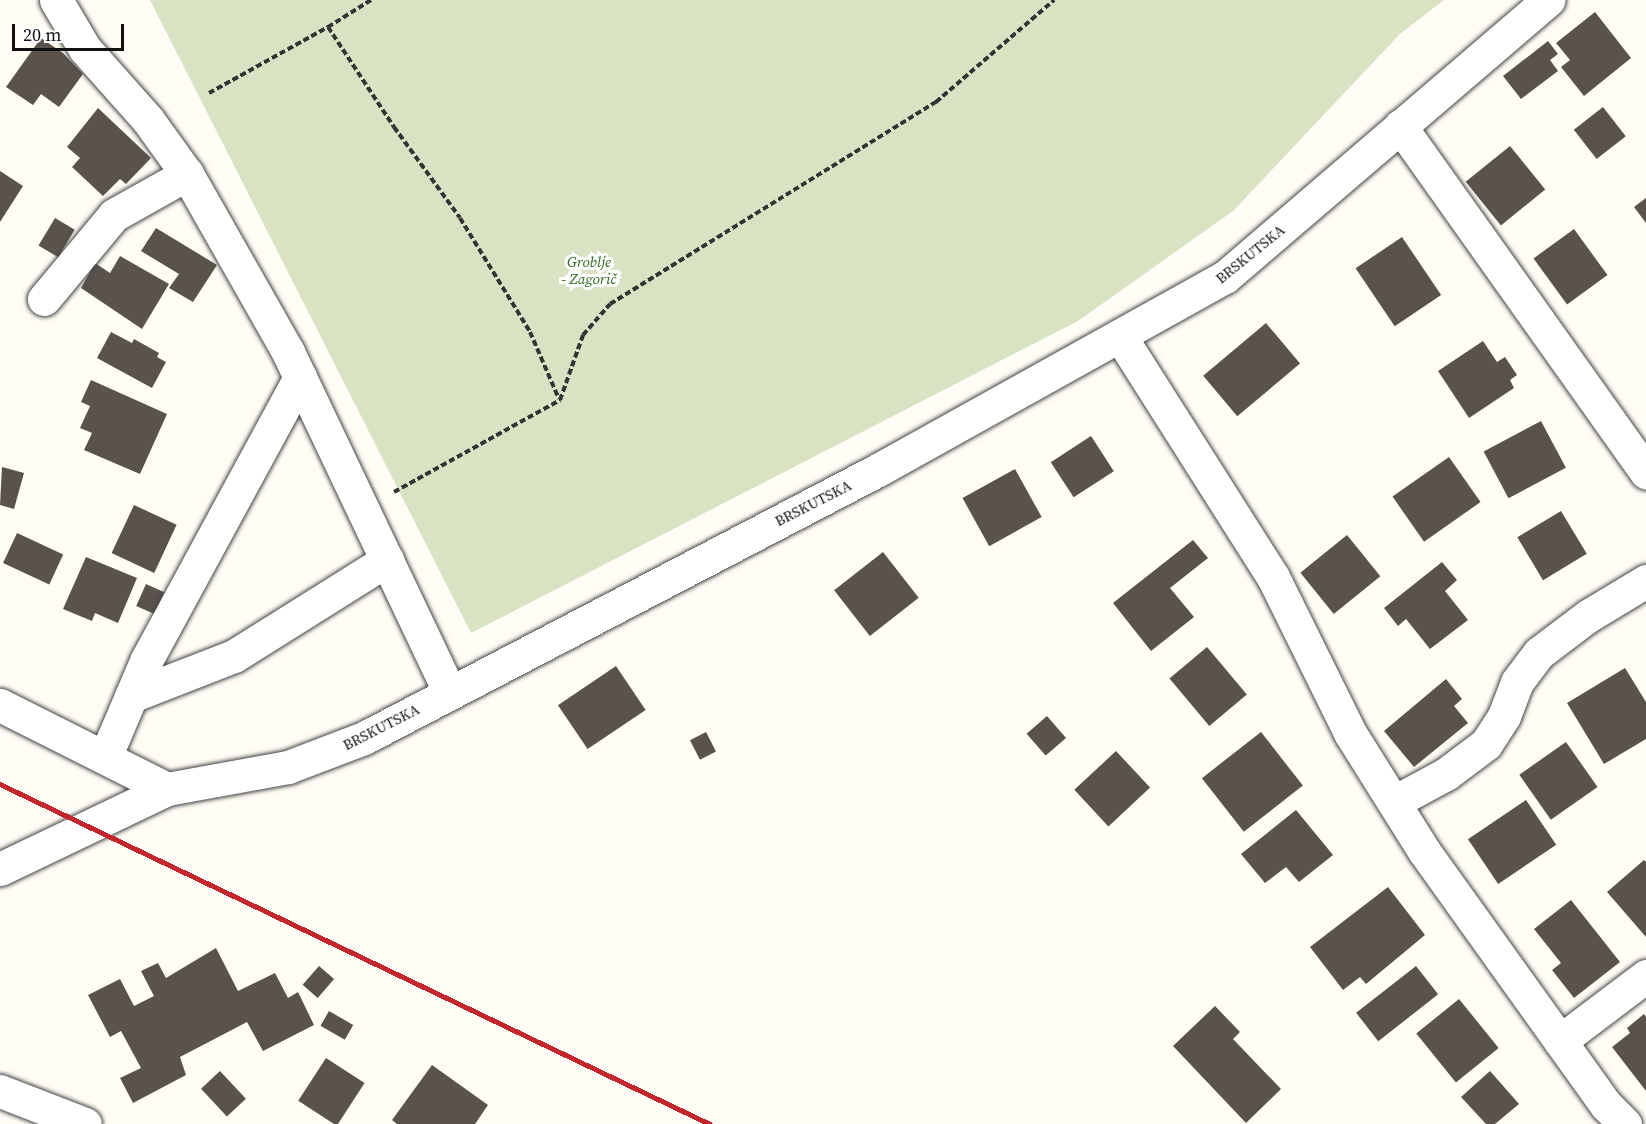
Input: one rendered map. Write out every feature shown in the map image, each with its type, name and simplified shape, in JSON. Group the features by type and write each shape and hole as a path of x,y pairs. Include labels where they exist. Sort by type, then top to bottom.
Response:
{"street":[{"path":"56,0 85,49 148,120 187,174 300,378 449,691"},
{"name":"BRSKUTSKA","path":"2,863 167,789 252,775 322,757 878,470 1225,278 1548,0"},
{"path":"1400,126 1646,472"},
{"path":"44,299 114,215 187,174"},
{"path":"1120,336 1273,577 1350,733 1394,802 1560,1041 1606,1105 1625,1124"},
{"path":"106,755 131,696 226,507 300,378"},
{"path":"131,696 234,656 387,560"},
{"path":"1394,802 1446,774 1486,744 1504,716 1517,682 1539,652 1588,616 1646,581"},
{"path":"0,705 106,755 167,789"},
{"path":"1560,1041 1646,976"},
{"path":"0,1091 84,1124"}],"path":[{"path":"209,93 328,27 371,0"},
{"path":"387,496 560,400 583,335 610,304 936,102 1054,0"},
{"path":"328,27 394,127 460,218 530,332 560,400"}],"green space":[{"name":"Groblje - Zagorič","path":"150,0 1444,0 1400,34 1233,211 1078,321 471,633"}],"building":[{"path":"1595,12 1631,58 1584,96 1561,67 1570,60 1556,43"},
{"path":"41,38 63,53 83,74 59,107 41,94 33,105 6,87"},
{"path":"1548,41 1558,54 1550,60 1558,71 1521,99 1503,76"},
{"path":"1603,107 1626,136 1597,159 1574,130"},
{"path":"98,108 151,158 126,184 120,179 103,196 72,167 80,158 67,147"},
{"path":"1510,146 1545,190 1501,225 1466,182"},
{"path":"0,171 23,186 0,222"},
{"path":"1646,198 1646,223 1634,207"},
{"path":"55,218 75,230 58,257 39,245"},
{"path":"156,228 217,265 193,302 169,288 179,274 141,251"},
{"path":"1574,229 1608,275 1567,305 1534,258"},
{"path":"1402,237 1441,295 1395,326 1356,268"},
{"path":"120,256 169,284 142,329 81,288 95,263 110,273"},
{"path":"1266,323 1300,364 1237,416 1203,376"},
{"path":"111,332 132,343 134,339 159,353 157,357 166,362 152,388 97,358"},
{"path":"1483,341 1497,362 1505,357 1517,375 1510,380 1514,388 1469,418 1438,371"},
{"path":"91,380 167,414 140,474 84,450 92,433 80,428 90,406 81,402"},
{"path":"1541,421 1566,468 1508,498 1484,452"},
{"path":"1091,436 1114,471 1074,497 1051,462"},
{"path":"1449,457 1481,502 1424,542 1392,497"},
{"path":"2,467 24,473 14,509 0,505"},
{"path":"1015,469 1042,517 989,546 963,498"},
{"path":"134,505 177,525 154,573 112,553"},
{"path":"1561,511 1587,554 1543,580 1517,537"},
{"path":"17,533 63,555 49,584 3,563"},
{"path":"1347,535 1380,576 1334,614 1300,573"},
{"path":"1193,540 1208,558 1170,588 1194,617 1151,651 1113,603"},
{"path":"883,552 919,598 870,636 834,590"},
{"path":"86,557 137,578 118,623 95,613 92,621 63,609"},
{"path":"1442,562 1457,580 1445,591 1468,620 1430,649 1406,619 1398,626 1384,608"},
{"path":"146,584 164,592 155,614 136,606"},
{"path":"1207,647 1247,694 1209,726 1169,678"},
{"path":"616,666 646,710 588,749 558,705"},
{"path":"1625,668 1646,702 1646,739 1604,764 1567,703"},
{"path":"1446,679 1462,699 1454,706 1468,723 1414,767 1384,731"},
{"path":"1047,716 1066,738 1046,756 1027,734"},
{"path":"706,732 716,752 700,760 690,740"},
{"path":"1261,732 1303,786 1244,832 1202,778"},
{"path":"1566,742 1598,787 1551,820 1519,775"},
{"path":"1116,751 1150,788 1108,826 1074,790"},
{"path":"1526,800 1556,845 1498,884 1468,839"},
{"path":"1296,810 1333,855 1299,882 1286,867 1265,883 1241,854"},
{"path":"1644,860 1646,862 1646,937 1607,892"},
{"path":"1388,887 1425,935 1366,984 1360,977 1343,990 1310,947"},
{"path":"1571,900 1620,962 1574,998 1552,970 1561,963 1534,929"},
{"path":"216,948 238,991 275,973 288,998 298,992 314,1025 263,1051 247,1022 180,1057 186,1075 133,1103 120,1078 141,1068 121,1031 110,1037 88,995 120,979 134,1006 154,996 141,971 158,963 166,978"},
{"path":"319,966 334,979 318,998 303,985"},
{"path":"1416,966 1438,994 1378,1041 1356,1013"},
{"path":"1459,999 1499,1048 1456,1083 1416,1034"},
{"path":"1215,1006 1240,1032 1233,1039 1281,1089 1246,1123 1173,1046"},
{"path":"329,1011 353,1025 345,1040 321,1026"},
{"path":"1644,1014 1646,1017 1646,1091 1612,1047 1630,1033 1627,1028"},
{"path":"326,1058 365,1083 338,1124 334,1124 298,1101"},
{"path":"432,1065 488,1105 475,1124 397,1124 392,1120"},
{"path":"220,1071 246,1099 227,1117 201,1089"},
{"path":"1490,1071 1519,1104 1495,1124 1486,1124 1461,1097"}],"railway":[{"path":"0,784 710,1124"}]}
